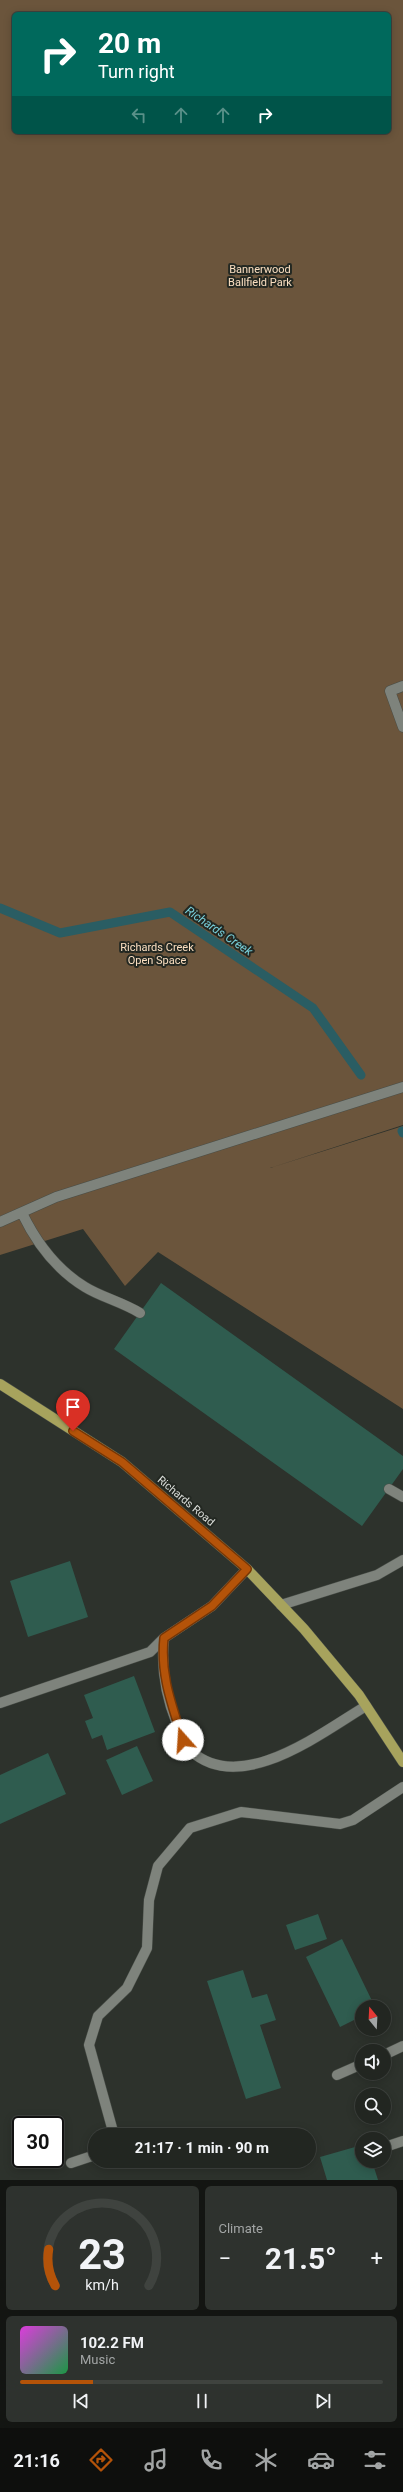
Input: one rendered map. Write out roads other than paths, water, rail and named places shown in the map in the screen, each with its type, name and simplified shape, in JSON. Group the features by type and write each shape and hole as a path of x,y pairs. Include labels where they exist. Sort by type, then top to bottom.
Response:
{"main road":[{"name":"Richards Road","path":"0,1384 122,1462 247,1569 304,1629 366,1706 403,1762"}],"street":[{"path":"403,686 390,691 403,727"},
{"path":"0,1222 56,1197 403,1087"},
{"path":"22,1213 33,1235 49,1256 85,1287 120,1301 140,1313"},
{"path":"389,1489 403,1497"},
{"path":"281,1605 377,1575 403,1560"},
{"path":"0,1703 150,1652 164,1638 212,1606 247,1569"},
{"path":"164,1638 163,1666 168,1696 183,1740 191,1750 206,1760 226,1767 254,1765 274,1758 311,1740 366,1706"},
{"path":"112,2128 89,2044 98,2016 126,1988 147,1948 149,1900 158,1866 190,1828 241,1812 340,1824 353,1820 403,1787"},
{"path":"391,2052 403,2046"},
{"path":"337,2075 355,2067"},
{"path":"391,2145 403,2141"},
{"path":"71,2163 88,2157"}],"waterway":[{"name":"Richards Creek","path":"0,908 60,933 170,912 313,1008 361,1075"}],"park label":[{"name":"Bannerwood Ballfield Park","path":"260,275"},
{"name":"Richards Creek Open Space","path":"157,953"}]}
